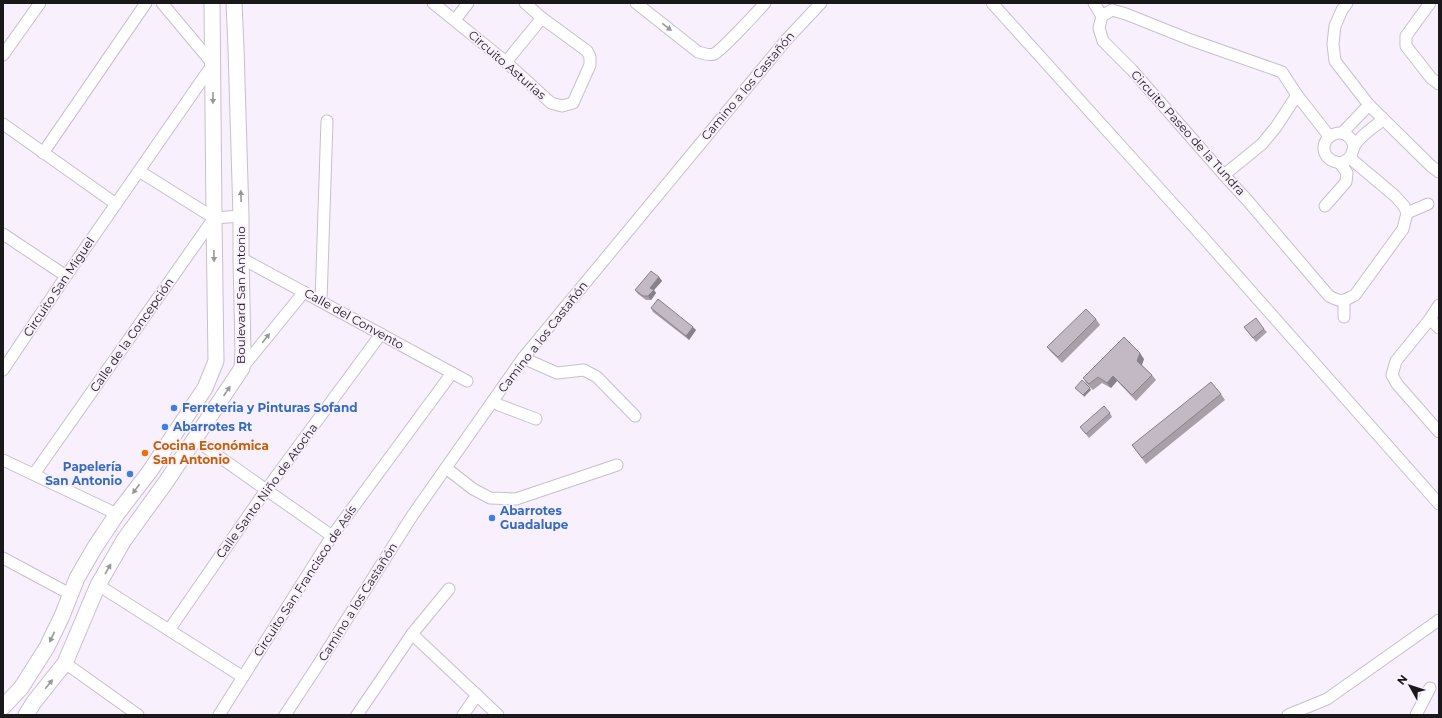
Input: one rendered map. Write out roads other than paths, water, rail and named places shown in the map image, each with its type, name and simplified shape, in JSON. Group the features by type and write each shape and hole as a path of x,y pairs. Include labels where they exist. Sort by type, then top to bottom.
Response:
{"street":[{"path":"3,55 40,3"},
{"path":"43,153 146,3"},
{"path":"162,3 213,64"},
{"name":"Boulevard San Antonio","path":"3,707 21,688 47,647 62,616 77,578 94,547 117,514 150,472 205,388 216,361 212,3"},
{"name":"Boulevard San Antonio","path":"26,715 34,702 65,663 98,585 124,540 166,482 242,368 241,216 234,3"},
{"name":"Circuito Asturias","path":"433,3 506,62 551,103 562,106 573,103 590,65 590,57 587,51 542,18 525,3"},
{"path":"455,20 468,3"},
{"path":"636,3 698,52 706,54 714,54 723,47 760,5"},
{"name":"Camino a los Castañón","path":"285,715 412,516 523,358 782,44 821,3"},
{"path":"992,3 1192,224 1439,504"},
{"path":"1094,3 1102,16 1112,10 1126,14 1191,40 1282,72 1297,95 1329,136"},
{"path":"1347,3 1335,26 1333,44 1335,61 1369,105 1383,120 1439,172"},
{"path":"1430,3 1406,36 1406,46 1431,78 1439,84"},
{"name":"Circuito Paseo de la Tundra","path":"1102,16 1099,28 1103,40 1248,201 1329,296 1339,302 1344,301"},
{"path":"506,62 542,18"},
{"name":"Circuito San Miguel","path":"3,370 66,276 213,64"},
{"path":"1224,175 1262,144 1276,127 1297,95"},
{"path":"1342,133 1369,105"},
{"path":"1354,146 1350,138 1342,133 1335,133 1329,136 1325,142 1324,150 1327,157 1333,161 1345,160 1353,152 1354,146 1368,131 1383,120"},
{"path":"321,301 328,121"},
{"path":"3,124 116,204"},
{"path":"1325,206 1346,182 1347,173 1345,160"},
{"path":"1344,317 1344,301 1355,294 1404,229 1407,213 1404,206 1395,196 1345,160"},
{"path":"139,171 214,218 241,216"},
{"path":"1407,213 1428,204"},
{"name":"Calle de la Concepción","path":"34,474 214,218"},
{"path":"3,234 66,276"},
{"name":"Calle del Convento","path":"241,258 467,381"},
{"path":"242,368 304,292"},
{"path":"1439,305 1430,319 1396,361 1392,375 1397,384 1439,432"},
{"path":"1430,319 1439,328"},
{"name":"Calle Santo Niño de Atocha","path":"169,630 266,490 381,334"},
{"path":"523,358 557,373 584,370 597,377 636,416"},
{"name":"Circuito San Francisco de Asís","path":"219,715 332,536 452,373"},
{"path":"493,401 499,405 536,419"},
{"path":"194,439 332,536"},
{"path":"3,460 117,514"},
{"path":"446,468 473,488 490,498 516,499 617,465"},
{"path":"150,472 166,482"},
{"path":"3,558 70,594"},
{"path":"98,585 243,677"},
{"path":"357,715 412,634 449,589"},
{"path":"62,616 82,625"},
{"path":"1288,715 1327,699 1439,620"},
{"path":"412,634 498,715"},
{"path":"65,663 138,715"},
{"path":"1416,715 1430,688"},
{"path":"463,715 477,695"}],"place":[{"name":"Ferreteria y Pinturas Sofand","path":"174,408"},
{"name":"Abarrotes Rt","path":"165,427"},
{"name":"Cocina Económica San Antonio","path":"145,453"},
{"name":"Papelería San Antonio","path":"130,474"},
{"name":"Abarrotes Guadalupe","path":"492,518"}]}
